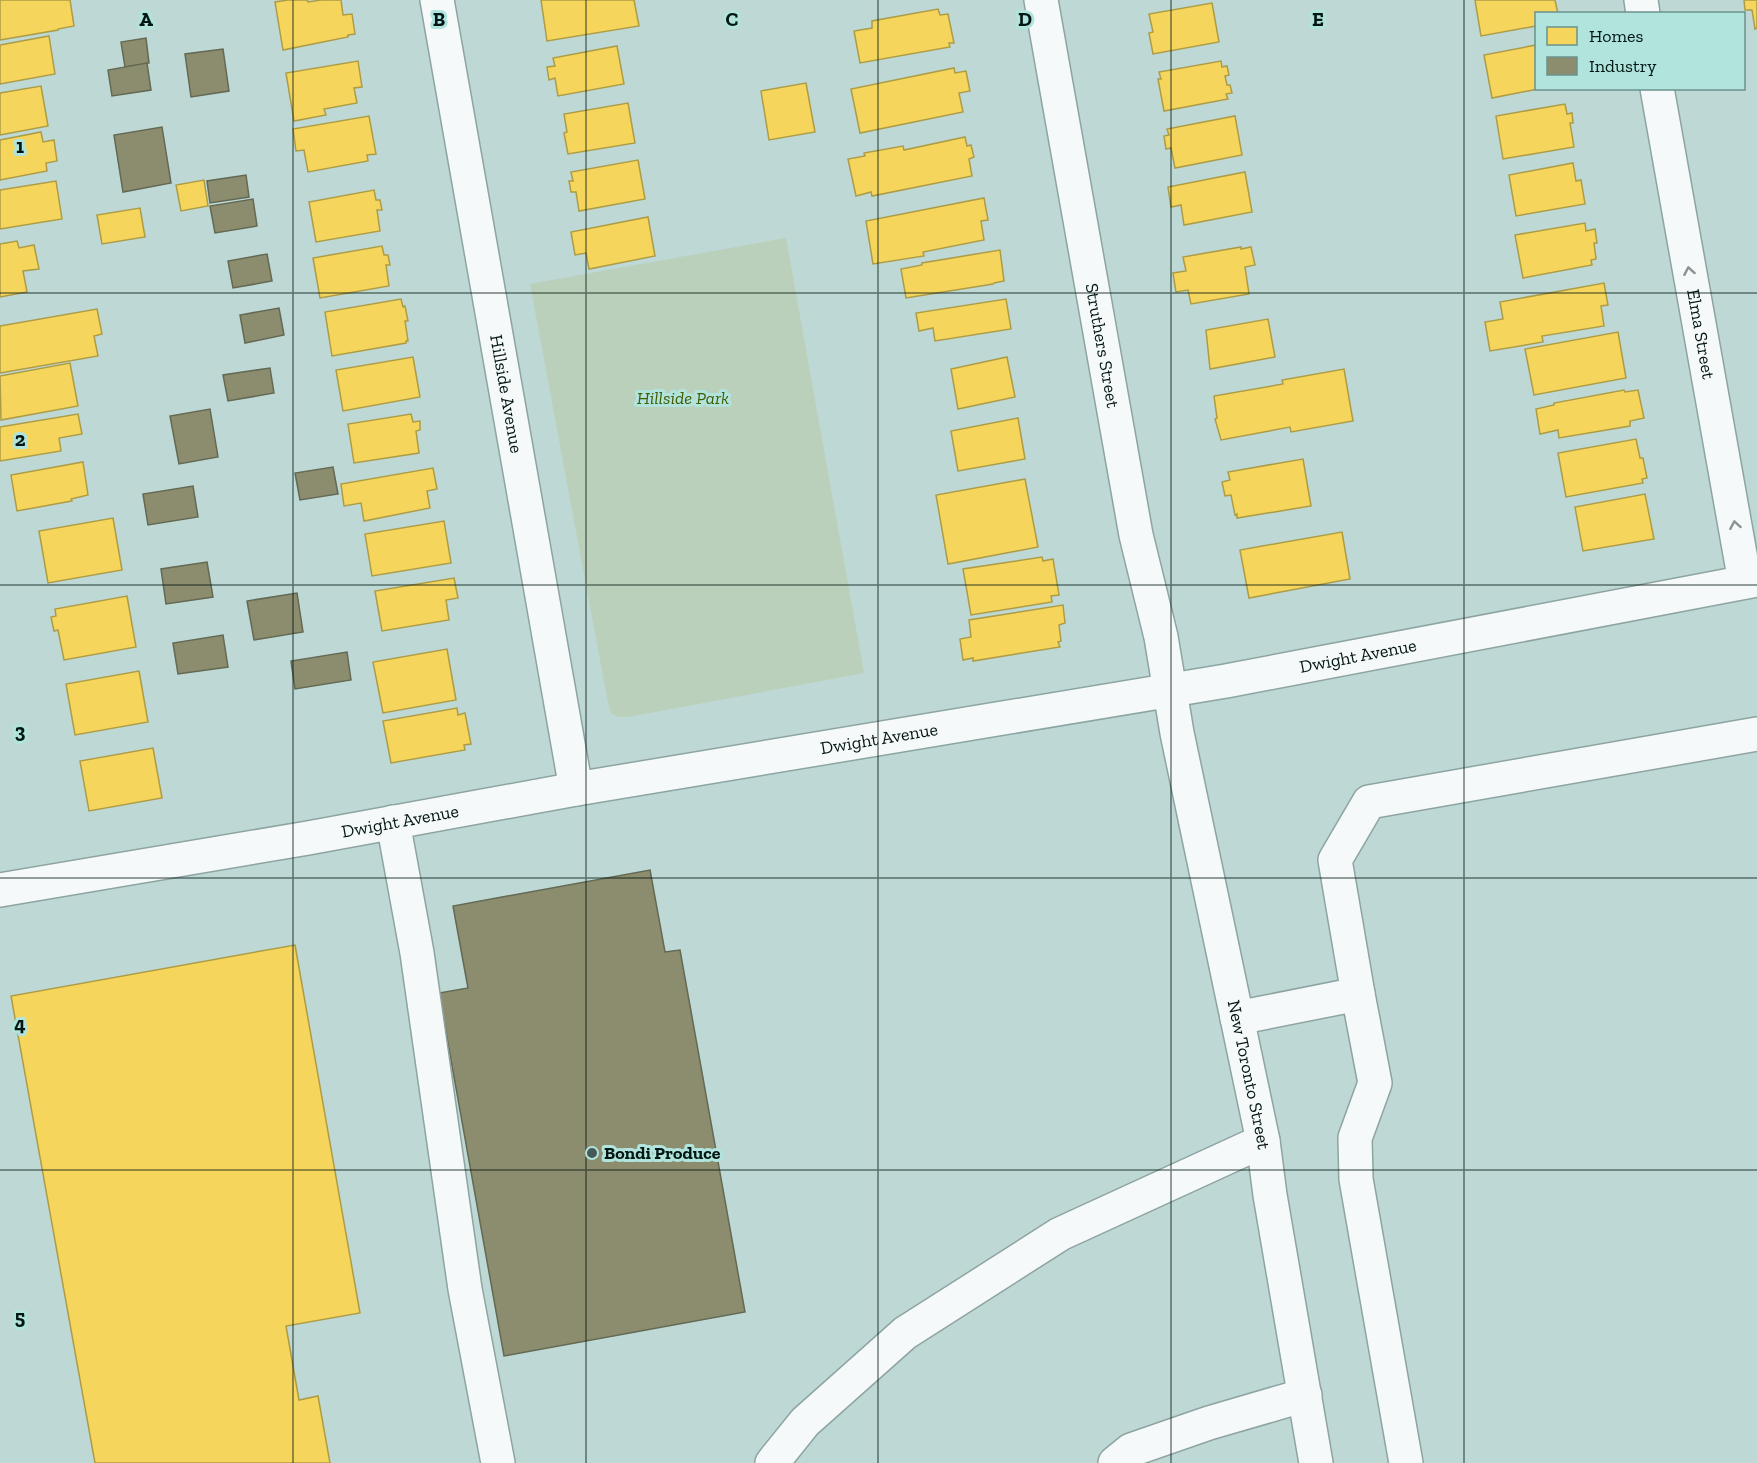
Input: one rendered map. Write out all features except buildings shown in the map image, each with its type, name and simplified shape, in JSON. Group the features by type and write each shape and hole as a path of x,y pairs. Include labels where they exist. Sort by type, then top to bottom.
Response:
{"street":[{"name":"Hillside Avenue","path":"437,0 576,789"},
{"name":"Struthers Street","path":"1041,0 1136,535 1161,637 1170,690"},
{"name":"Elma Street","path":"1657,90 1751,581"},
{"name":"Dwight Avenue","path":"0,890 576,789 1237,679 1751,581"},
{"name":"New Toronto Street","path":"1170,690 1177,733 1263,1141 1270,1195 1316,1463"},
{"path":"1406,1463 1356,1179 1355,1138 1375,1083 1335,860 1369,802 1757,734"},
{"path":"393,822 417,953 465,1289 498,1463"},
{"path":"1237,1018 1358,994"},
{"path":"772,1463 805,1422 905,1333 1060,1234 1263,1141"},
{"path":"1114,1463 1131,1450 1209,1423 1305,1395"}],"green space":[{"name":"Hillside Park","path":"786,238 864,673 618,717 611,713 608,703 530,284"}],"place":[{"name":"Bondi Produce","path":"592,1153"}]}
